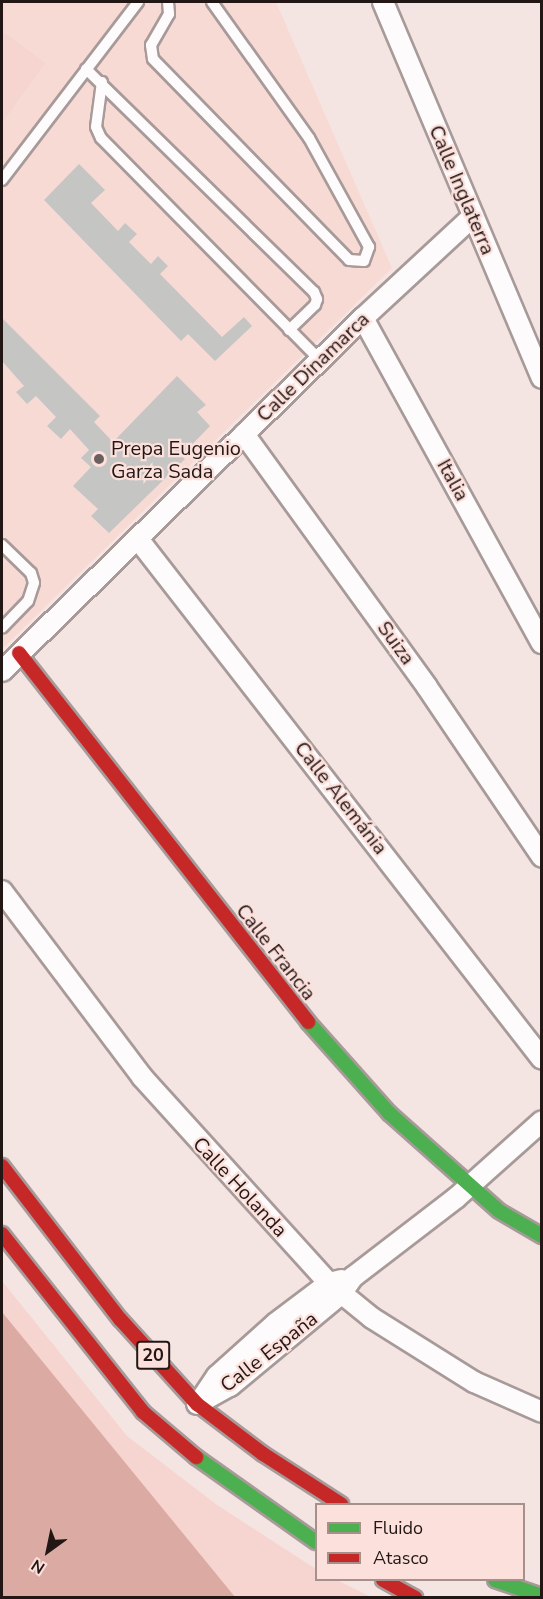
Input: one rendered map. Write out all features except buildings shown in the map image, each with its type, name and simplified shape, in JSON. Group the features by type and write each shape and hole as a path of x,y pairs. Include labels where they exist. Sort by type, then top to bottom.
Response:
{"main road":[{"name":"Calle Francia","path":"19,653 332,1053 389,1113 499,1211 542,1236"},
{"name":"20","path":"2,1166 120,1319 198,1404 263,1455 339,1503"},
{"name":"20","path":"2,1234 143,1412 219,1477 315,1541"},
{"path":"143,1412 198,1404 192,1454"},
{"path":"385,1581 415,1598"},
{"path":"498,1581 542,1596"}],"street":[{"name":"Calle Inglaterra","path":"383,2 542,378"},
{"name":"Calle Dinamarca","path":"2,671 363,318 473,216"},
{"name":"Italia","path":"363,318 542,643"},
{"name":"Suiza","path":"244,435 427,687 542,856"},
{"name":"Calle Alemánia","path":"138,539 542,1059"},
{"name":"Calle Holanda","path":"2,891 142,1077 335,1288 372,1318 474,1382 542,1412"},
{"name":"Calle España","path":"198,1404 230,1386 335,1288 353,1277 471,1185 542,1120"}],"lane":[{"path":"2,180 138,2"},
{"path":"168,2 169,14 151,45 153,59 349,260 364,261 369,247 309,138 212,2"},
{"path":"86,69 102,82 314,292 317,299 315,305 290,330"},
{"path":"102,82 96,127 101,138 320,360"},
{"path":"2,545 31,573 34,583 28,601 2,628"}],"shaded area":[{"name":"Prepa Eugenio Garza Sada","path":"2,2 276,2 392,268 2,649"},
{"path":"2,31 45,63 2,123"},
{"path":"2,1281 127,1436 217,1505 315,1568 315,1581 339,1581 371,1597 2,1597"},
{"path":"2,1312 235,1597 2,1597"}],"traffic: fast":[{"path":"308,1022 389,1113 499,1211 542,1236"},
{"path":"196,1457 315,1541"},
{"path":"498,1581 542,1596"}],"traffic: jam":[{"path":"19,653 308,1022"},
{"path":"2,1166 120,1319 197,1404 263,1454 339,1503"},
{"path":"2,1234 143,1412 196,1457"},
{"path":"385,1581 415,1598"}],"place":[{"name":"Prepa Eugenio Garza Sada","path":"99,459"}]}
